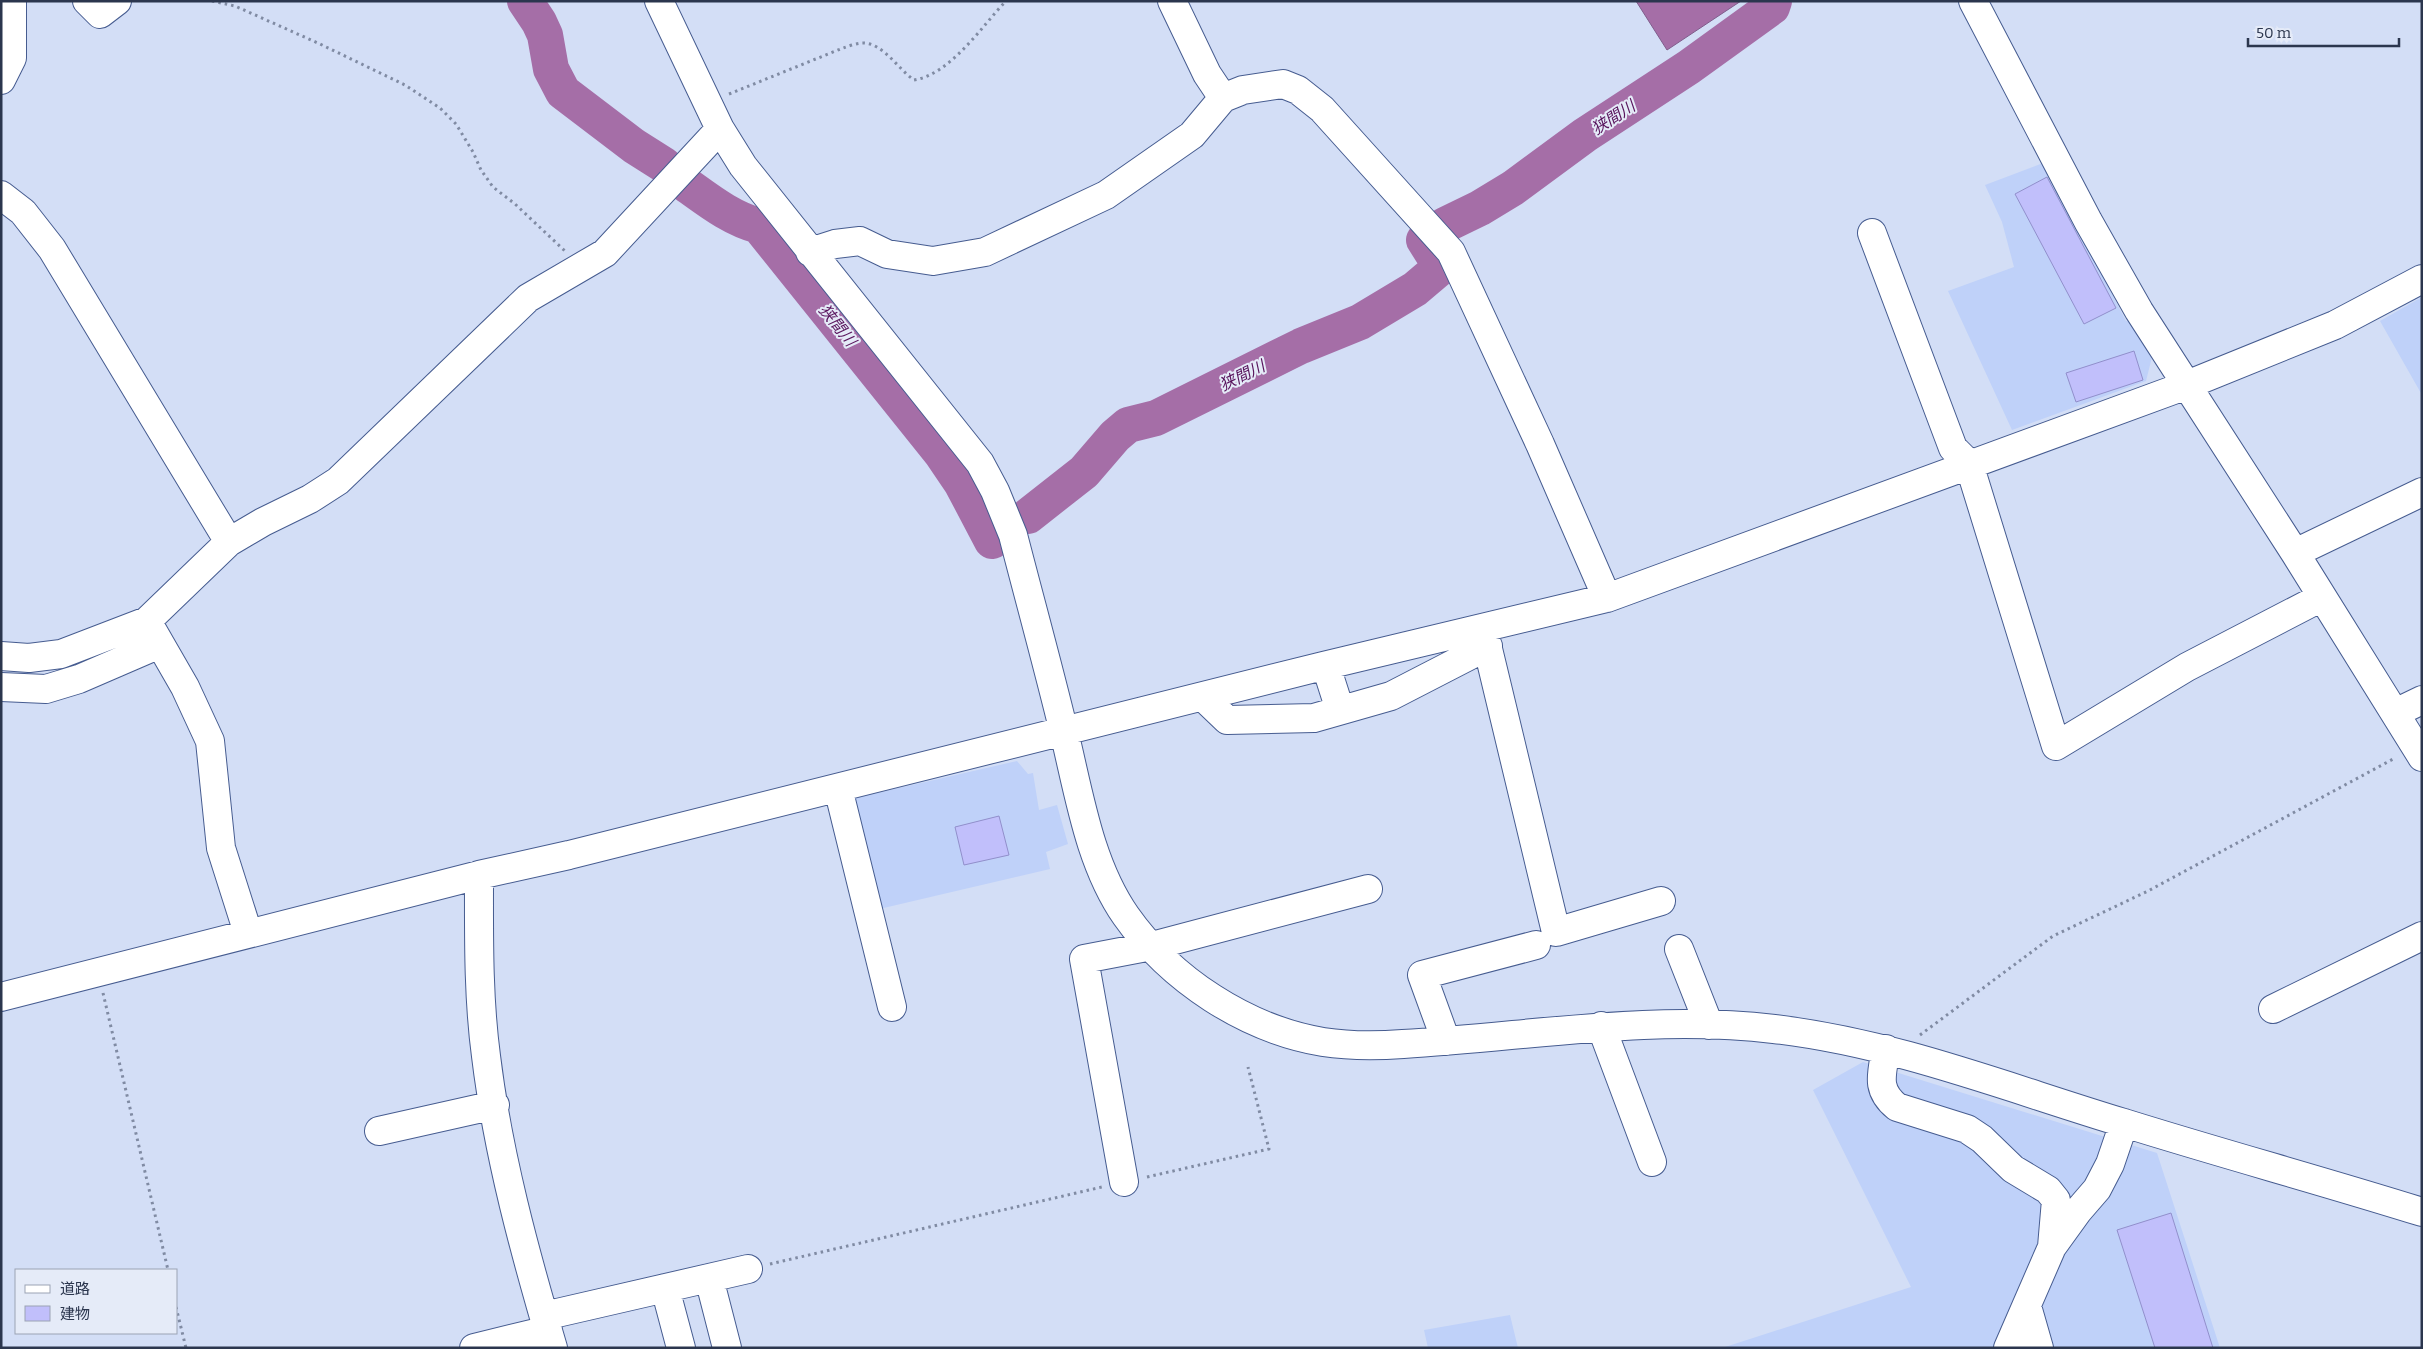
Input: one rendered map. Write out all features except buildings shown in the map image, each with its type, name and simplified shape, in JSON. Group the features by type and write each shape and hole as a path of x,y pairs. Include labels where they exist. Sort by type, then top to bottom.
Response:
{"street":[{"path":"1,80 12,58 12,1"},
{"path":"87,1 100,14 117,1"},
{"path":"659,1 720,129 743,166 980,463 1013,535 1086,822 1102,870 1125,915 1152,946 1181,974 1217,1001 1256,1022 1287,1033 1322,1042 1355,1046 1446,1041 1601,1026 1660,1023 1769,1028 1820,1035 1891,1051 1962,1071 2124,1123 2422,1212"},
{"path":"1172,1 1207,74 1223,98"},
{"path":"1973,1 2108,258 2419,752"},
{"path":"810,252 835,244 860,241 887,254 933,260 985,252 1106,195 1192,135 1223,98 1243,90 1263,86 1283,84 1298,90 1322,109 1451,252 1540,444 1607,598"},
{"path":"1,656 29,658 61,654 147,621 229,542 263,522 310,499 338,481 528,298 605,253 720,129"},
{"path":"1,195 23,212 52,249 229,542"},
{"path":"1872,233 1953,448 1969,464 2056,746 2188,667 2322,597"},
{"path":"1,997 248,933 368,905 479,875 569,855 1064,733 1326,666 1485,637 1607,598 2187,384 2335,325 2422,279"},
{"path":"2295,553 2422,492"},
{"path":"147,621 185,687 210,741 220,848 248,933"},
{"path":"1203,697 1227,720 1314,718 1391,696 1485,637"},
{"path":"1485,637 1556,932 1661,901"},
{"path":"1,687 46,689 79,679 160,644"},
{"path":"1326,666 1340,710"},
{"path":"2395,713 2422,700"},
{"path":"838,788 892,1007"},
{"path":"479,875 480,986 486,1057 511,1198 548,1331"},
{"path":"1124,1182 1084,960 1152,946 1368,889"},
{"path":"2273,1009 2422,936"},
{"path":"1446,1041 1422,975 1536,945"},
{"path":"1679,949 1709,1025"},
{"path":"1601,1026 1652,1162"},
{"path":"1891,1051 1881,1075 1882,1090 1888,1100 1897,1107 1967,1129 1982,1139 2013,1169 2048,1190 2056,1200 2052,1247"},
{"path":"379,1131 495,1105"},
{"path":"2008,1348 2052,1247 2078,1210 2097,1189 2110,1164 2124,1123"},
{"path":"474,1348 548,1331 665,1288 748,1269"},
{"path":"709,1278 727,1348"},
{"path":"665,1288 681,1348"},
{"path":"2027,1306 2039,1348"}],"path":[{"path":"212,1 235,6 320,44 405,85 440,108 456,124 473,152 481,170 493,187 515,204 582,267"},
{"path":"708,102 843,48 863,43 878,47 903,72 914,80 925,78 941,69 966,46 1006,1"},
{"path":"1891,1051 2053,936 2148,891 2419,752"},
{"path":"98,973 168,1269"},
{"path":"748,1269 1269,1149 1248,1067"},
{"path":"178,1315 186,1348"}],"shaded area":[{"path":"1636,1 1741,1 1667,50"},
{"path":"2043,163 2126,321 2135,322 2153,353 2146,381 2012,430 1948,291 2014,267 2002,222 1985,185"},
{"path":"2422,297 2422,395 2380,321"},
{"path":"1017,761 1028,774 1033,773 1039,810 1057,805 1068,844 1046,852 1050,869 875,910 851,799"},
{"path":"1863,1062 2157,1153 2220,1348 1722,1348 1911,1287 1813,1090"},
{"path":"1510,1315 1518,1348 1428,1348 1424,1330"}],"waterway":[{"name":"狭間川","path":"525,1 545,35 551,69 563,92 634,146 664,165"},
{"name":"狭間川","path":"1445,225 1480,208 1513,188 1585,135 1689,67 1772,7 1774,1"},
{"name":"狭間川","path":"684,183 729,213 748,223 759,226 941,453 962,484 992,541 999,536"},
{"name":"狭間川","path":"1028,516 1084,472 1115,436 1128,425 1156,418 1301,346 1360,322 1415,289 1441,267 1424,240 1427,238"}]}
